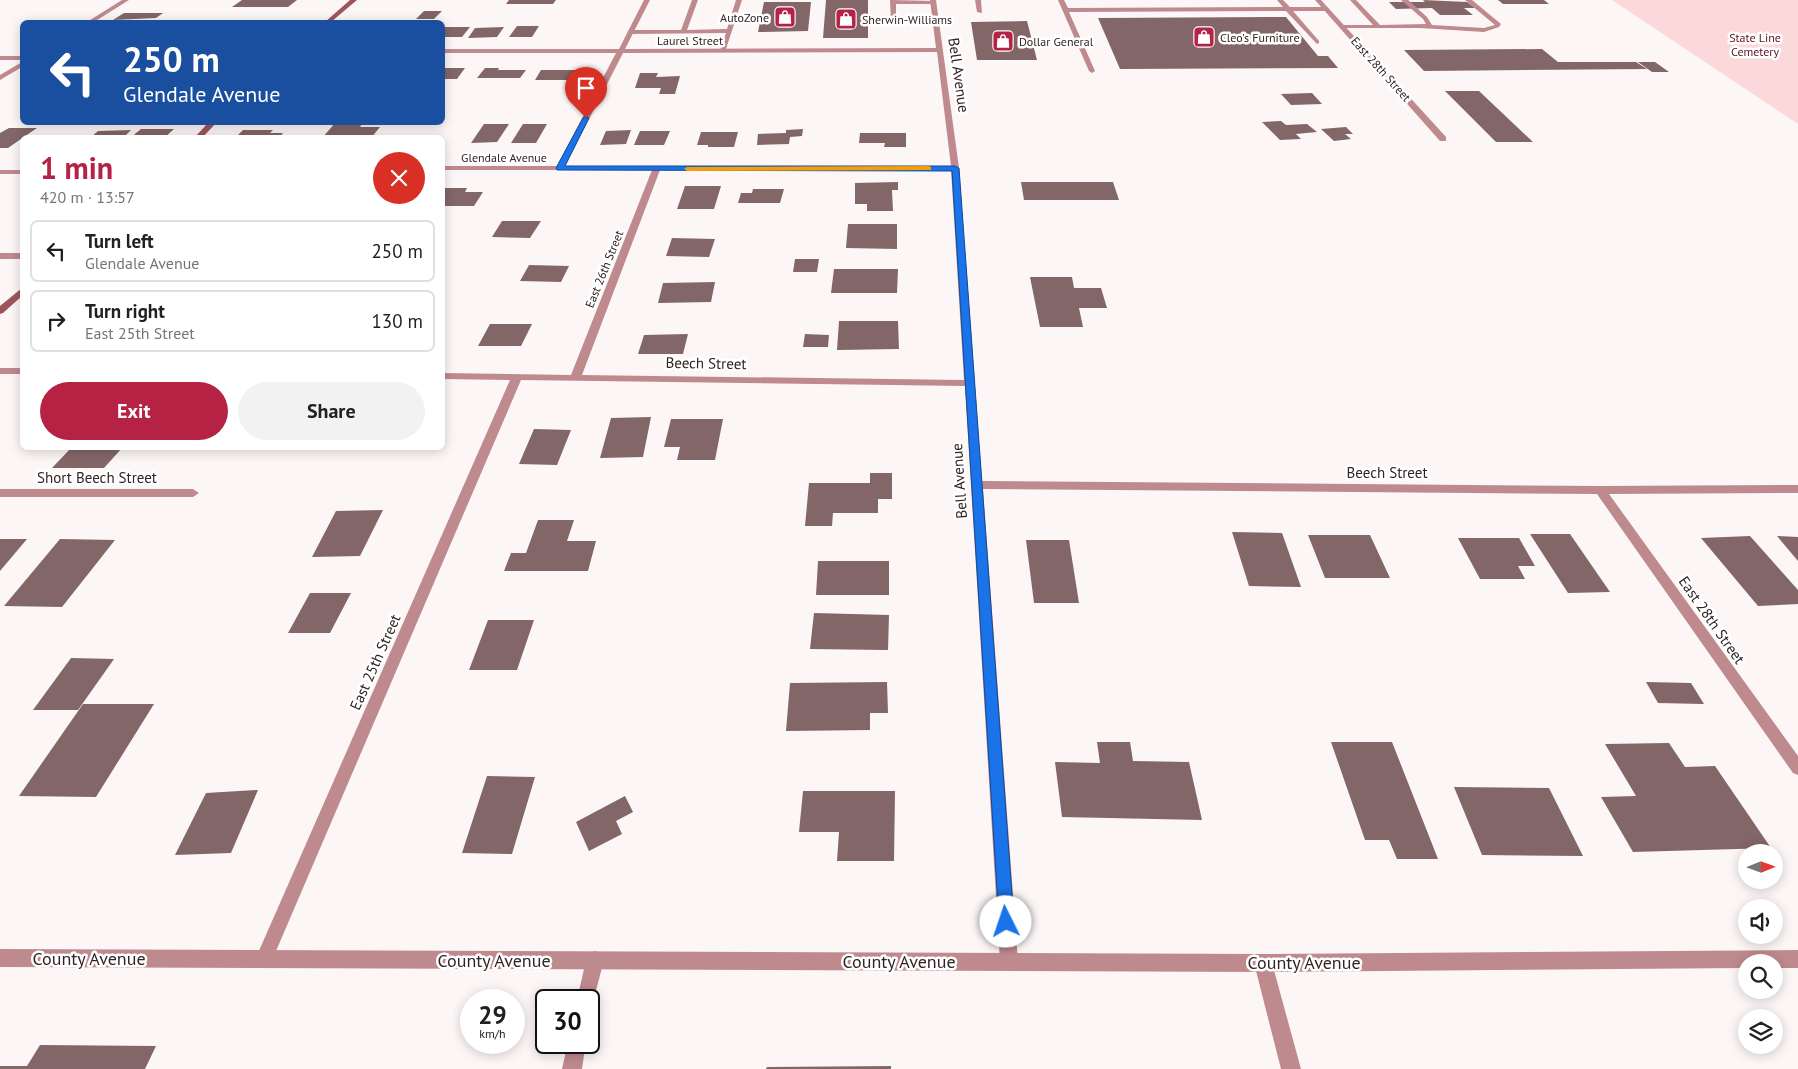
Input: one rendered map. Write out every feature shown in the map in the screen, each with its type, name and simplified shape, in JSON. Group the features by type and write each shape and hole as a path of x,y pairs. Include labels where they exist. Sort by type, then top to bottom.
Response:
{"main road":[{"path":"330,20 354,0"},
{"path":"200,135 211,125"},
{"path":"0,311 20,293"}],"street":[{"path":"93,20 126,0"},
{"path":"560,168 647,0"},
{"path":"683,32 695,0"},
{"path":"723,51 739,0"},
{"path":"978,0 980,12"},
{"path":"1061,0 1092,71"},
{"path":"1280,0 1316,42"},
{"name":"East 28th Street","path":"1318,0 1443,138"},
{"path":"1353,0 1379,27"},
{"path":"1404,0 1425,18 1431,28"},
{"path":"1343,28 1379,27 1484,30 1497,26 1498,24 1468,0"},
{"path":"933,1 893,1 893,20 936,21"},
{"name":"Bell Avenue","path":"933,1 955,168 1009,962"},
{"path":"1066,10 1326,9"},
{"path":"630,32 729,31"},
{"name":"Laurel Street","path":"445,51 938,50"},
{"path":"0,58 20,58"},
{"path":"0,78 20,65"},
{"name":"Glendale Avenue","path":"445,168 955,168"},
{"name":"East 26th Street","path":"575,378 657,169"},
{"path":"0,172 20,172"},
{"path":"0,256 20,256"},
{"path":"0,371 20,371"},
{"name":"Beech Street","path":"445,376 969,382"},
{"name":"East 25th Street","path":"264,959 517,377"},
{"name":"Beech Street","path":"976,485 1600,490 1798,489"},
{"name":"East 28th Street","path":"1600,490 1798,768"},
{"name":"Short Beech Street","path":"0,493 193,493"},
{"name":"County Avenue","path":"0,958 1263,963 1798,959"},
{"path":"588,989 595,960"},
{"path":"1263,963 1291,1069"},
{"path":"572,1069 575,1054"}],"green space":[{"name":"State Line Cemetery","path":"1612,0 1798,0 1798,124"}],"building":[{"path":"242,0 297,0 288,7 232,7"},
{"path":"509,0 556,0 553,4 506,4"},
{"name":"Sherwin-Williams","path":"826,0 868,0 868,38 823,38"},
{"path":"1423,0 1467,2 1475,8 1464,8 1473,15 1440,15 1432,8 1396,9 1389,2 1425,2"},
{"path":"1498,0 1544,0 1549,4 1503,4"},
{"name":"AutoZone","path":"764,2 811,2 808,31 758,32"},
{"path":"424,11 442,11 434,19 416,19"},
{"path":"124,13 163,13 156,18 113,20"},
{"name":"Cleo's Furniture","path":"1286,17 1318,56 1328,56 1338,68 1120,69 1098,18"},
{"name":"Dollar General","path":"1027,21 1037,60 977,60 971,22"},
{"path":"517,26 539,26 532,37 509,37"},
{"path":"445,27 470,27 462,37 445,37"},
{"path":"504,27 497,37 468,38 475,28"},
{"path":"1542,49 1558,62 1636,62 1647,69 1424,71 1404,50"},
{"path":"1638,62 1655,62 1669,72 1652,72"},
{"path":"445,68 465,68 457,79 445,79"},
{"path":"485,68 526,70 520,78 477,78"},
{"path":"541,70 582,70 576,80 535,80"},
{"path":"640,73 658,73 656,77 680,76 675,94 659,94 661,88 635,88"},
{"path":"1445,91 1479,91 1533,142 1496,142"},
{"path":"1312,93 1322,104 1291,105 1281,94"},
{"path":"1281,121 1286,125 1307,124 1317,132 1296,134 1301,139 1280,140 1262,122"},
{"path":"484,124 509,124 497,142 471,143"},
{"path":"523,124 547,124 536,143 511,143"},
{"path":"333,125 380,127 373,135 325,135"},
{"path":"1346,127 1353,134 1345,134 1351,139 1334,141 1321,129"},
{"path":"9,128 37,128 27,135 20,135 20,140 8,148 0,148 0,133"},
{"path":"141,129 174,129 167,135 134,135"},
{"path":"803,129 802,136 790,137 789,144 757,145 758,134 786,133 786,130"},
{"path":"131,130 126,135 93,135 98,131"},
{"path":"243,130 273,130 270,133 283,133 281,135 238,135"},
{"path":"631,130 626,144 600,145 606,131"},
{"path":"640,131 670,131 664,145 634,145"},
{"path":"701,132 738,132 734,147 708,147 708,145 697,145"},
{"path":"860,133 906,133 906,147 884,147 885,143 859,143"},
{"path":"898,182 898,190 892,190 893,211 867,211 867,204 855,204 855,183"},
{"path":"1021,182 1113,182 1119,200 1024,200"},
{"path":"685,186 721,186 714,209 677,209"},
{"path":"445,188 467,188 465,192 483,192 474,206 445,206"},
{"path":"753,189 784,189 780,203 738,203 741,193 752,193"},
{"path":"502,221 541,221 530,238 492,237"},
{"path":"848,224 897,224 897,249 846,248"},
{"path":"672,238 715,239 709,257 666,256"},
{"path":"795,259 819,259 817,272 793,272"},
{"path":"529,265 569,266 561,282 520,281"},
{"path":"834,269 898,269 897,293 831,293"},
{"path":"1030,277 1072,277 1074,288 1101,288 1107,308 1079,308 1083,327 1040,327"},
{"path":"715,282 711,302 658,303 663,283"},
{"path":"839,321 898,321 899,349 837,350"},
{"path":"490,324 532,324 521,346 478,346"},
{"path":"688,334 683,354 638,354 644,335"},
{"path":"805,334 829,335 828,347 803,347"},
{"path":"651,417 643,457 600,458 611,418"},
{"path":"671,419 723,419 715,460 677,460 680,447 664,447"},
{"path":"534,429 571,430 557,465 519,464"},
{"path":"69,450 120,450 104,468 52,468"},
{"path":"870,473 892,473 892,499 878,499 878,513 833,513 832,526 805,526 809,483 870,483"},
{"path":"383,510 360,556 312,557 336,511"},
{"path":"538,520 574,520 567,541 596,541 588,571 504,571 511,553 526,553"},
{"path":"1232,532 1282,533 1301,587 1249,586"},
{"path":"1530,534 1570,534 1610,592 1568,593"},
{"path":"1308,535 1370,535 1390,578 1325,578"},
{"path":"1750,536 1798,590 1798,604 1758,606 1701,538"},
{"path":"1777,536 1798,537 1798,561"},
{"path":"1458,538 1519,538 1535,566 1518,566 1525,579 1480,579"},
{"path":"0,539 27,539 0,571"},
{"path":"60,539 115,540 62,607 4,606"},
{"path":"1026,540 1069,540 1079,603 1034,603"},
{"path":"818,561 889,561 889,595 816,595"},
{"path":"310,593 351,593 330,633 288,633"},
{"path":"814,613 889,615 888,650 810,649"},
{"path":"488,620 534,620 517,670 469,670"},
{"path":"71,658 114,659 78,710 33,710"},
{"path":"887,682 888,713 870,713 870,730 786,731 790,683"},
{"path":"1646,682 1691,683 1704,704 1658,703"},
{"path":"83,704 154,704 96,797 19,796"},
{"path":"1097,742 1130,742 1133,761 1189,762 1202,820 1062,817 1055,762 1100,763"},
{"path":"1331,742 1392,742 1438,859 1397,859 1389,840 1365,840"},
{"path":"1669,743 1685,767 1715,766 1768,844 1738,844 1738,849 1633,852 1601,797 1636,796 1605,744"},
{"path":"487,776 535,777 512,854 462,853"},
{"path":"1454,787 1549,788 1583,856 1482,855"},
{"path":"258,790 231,853 175,855 206,793"},
{"path":"803,791 895,791 894,861 837,861 839,832 799,832"},
{"path":"625,796 633,812 616,821 622,834 589,851 576,822"},
{"path":"40,1045 156,1046 145,1069 0,1069 0,1066 27,1066"},
{"path":"891,1066 891,1069 766,1069 767,1067"}],"slow traffic":[{"path":"687,169 929,168"}],"place":[{"name":"AutoZone","path":"785,17"},
{"name":"Sherwin-Williams","path":"846,19"},
{"name":"Cleo's Furniture","path":"1204,37"},
{"name":"Dollar General","path":"1003,41"}],"route":[{"path":"586,118 560,168 955,168 1006,922"}]}
